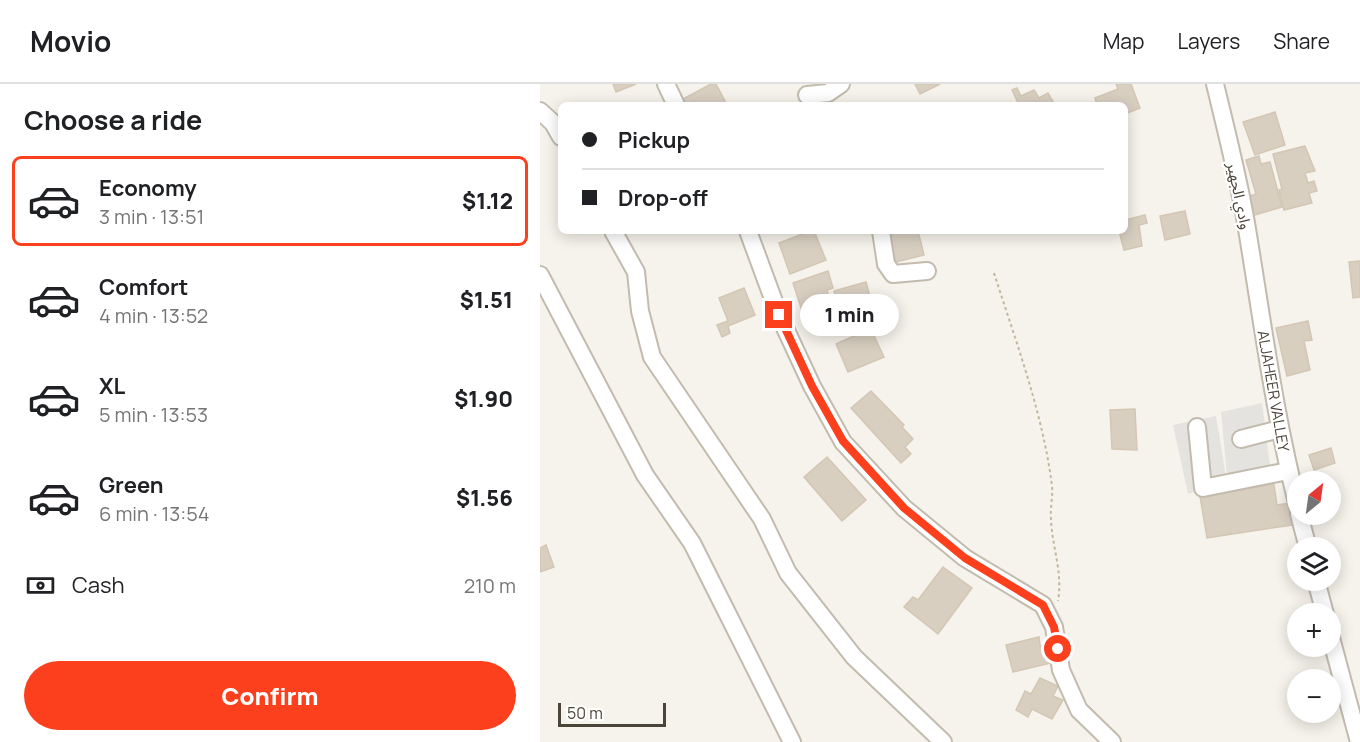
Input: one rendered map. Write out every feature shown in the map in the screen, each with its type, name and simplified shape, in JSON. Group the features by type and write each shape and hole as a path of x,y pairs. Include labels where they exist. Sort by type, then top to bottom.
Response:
{"street":[{"path":"666,84 674,102"},
{"path":"807,95 828,93 841,84"},
{"name":"وادي الجهير","path":"1215,84 1246,222 1258,309"},
{"path":"540,111 553,123 558,132"},
{"path":"615,234 636,272 640,311 652,357 762,519 788,573 854,657 944,742"},
{"path":"749,234 779,315 812,386 843,441 904,508 965,558 1043,605 1054,627 1061,670 1079,710 1112,742"},
{"path":"882,234 886,264 893,274 927,271"},
{"path":"540,275 645,475 692,543 792,742"},
{"name":"ALJAHEER VALLEY","path":"1258,309 1288,471"},
{"path":"1197,427 1203,488 1287,471"},
{"path":"1241,439 1280,429"},
{"path":"1336,657 1359,742"}],"path":[{"path":"994,273 1022,359 1052,488 1051,520 1061,582 1054,627"}],"shaded area":[{"path":"1262,403 1270,466 1227,476 1221,412"},
{"path":"1216,416 1227,483 1188,494 1173,425"}],"building":[{"path":"613,84 636,84 616,92"},
{"path":"711,84 716,84 725,102 684,102 683,99"},
{"path":"915,84 940,84 920,94"},
{"path":"1116,84 1131,84 1140,108 1128,113 1128,102 1096,102 1095,98 1118,89"},
{"path":"1017,88 1021,96 1034,90 1039,98 1048,93 1053,102 1018,102 1012,90"},
{"path":"1275,112 1285,145 1255,155 1243,122"},
{"path":"1305,146 1315,171 1305,173 1308,183 1314,181 1317,191 1309,193 1312,203 1284,210 1279,190 1282,189 1273,154"},
{"path":"1259,156 1261,164 1270,162 1282,207 1251,216 1247,197 1256,194 1246,160"},
{"path":"1185,211 1190,234 1165,240 1160,216"},
{"path":"1145,215 1147,223 1139,225 1142,246 1124,250 1120,234 1128,234 1128,219"},
{"path":"802,234 815,234 826,260 790,274 779,243"},
{"path":"889,234 919,234 924,255 896,262"},
{"path":"1360,261 1360,297 1353,298 1349,262"},
{"path":"828,271 833,288 827,290 830,302 802,311 793,283"},
{"path":"866,282 873,308 843,317 834,291"},
{"path":"744,288 755,315 728,326 730,333 722,337 717,325 728,321 719,298"},
{"path":"1308,321 1312,340 1304,341 1310,370 1287,376 1276,328"},
{"path":"869,325 884,357 848,372 836,344 854,336 853,332"},
{"path":"871,391 904,425 902,427 913,439 905,447 911,454 901,463 851,408"},
{"path":"1135,409 1137,450 1112,449 1110,410"},
{"path":"1331,448 1335,463 1314,470 1309,455"},
{"path":"827,457 866,500 842,521 804,477"},
{"path":"1273,478 1277,505 1287,503 1287,525 1292,525 1207,538 1199,490"},
{"path":"546,545 554,567 540,572 540,548"},
{"path":"943,567 972,588 938,634 904,607 913,597 918,600"},
{"path":"1039,637 1040,646 1046,644 1051,663 1013,672 1006,645"},
{"path":"1040,678 1058,686 1053,696 1063,700 1052,719 1032,709 1028,717 1016,710 1025,691 1031,694"}],"route":[{"path":"779,315 812,386 843,441 904,508 965,558 1043,605 1054,627 1058,649"}]}
